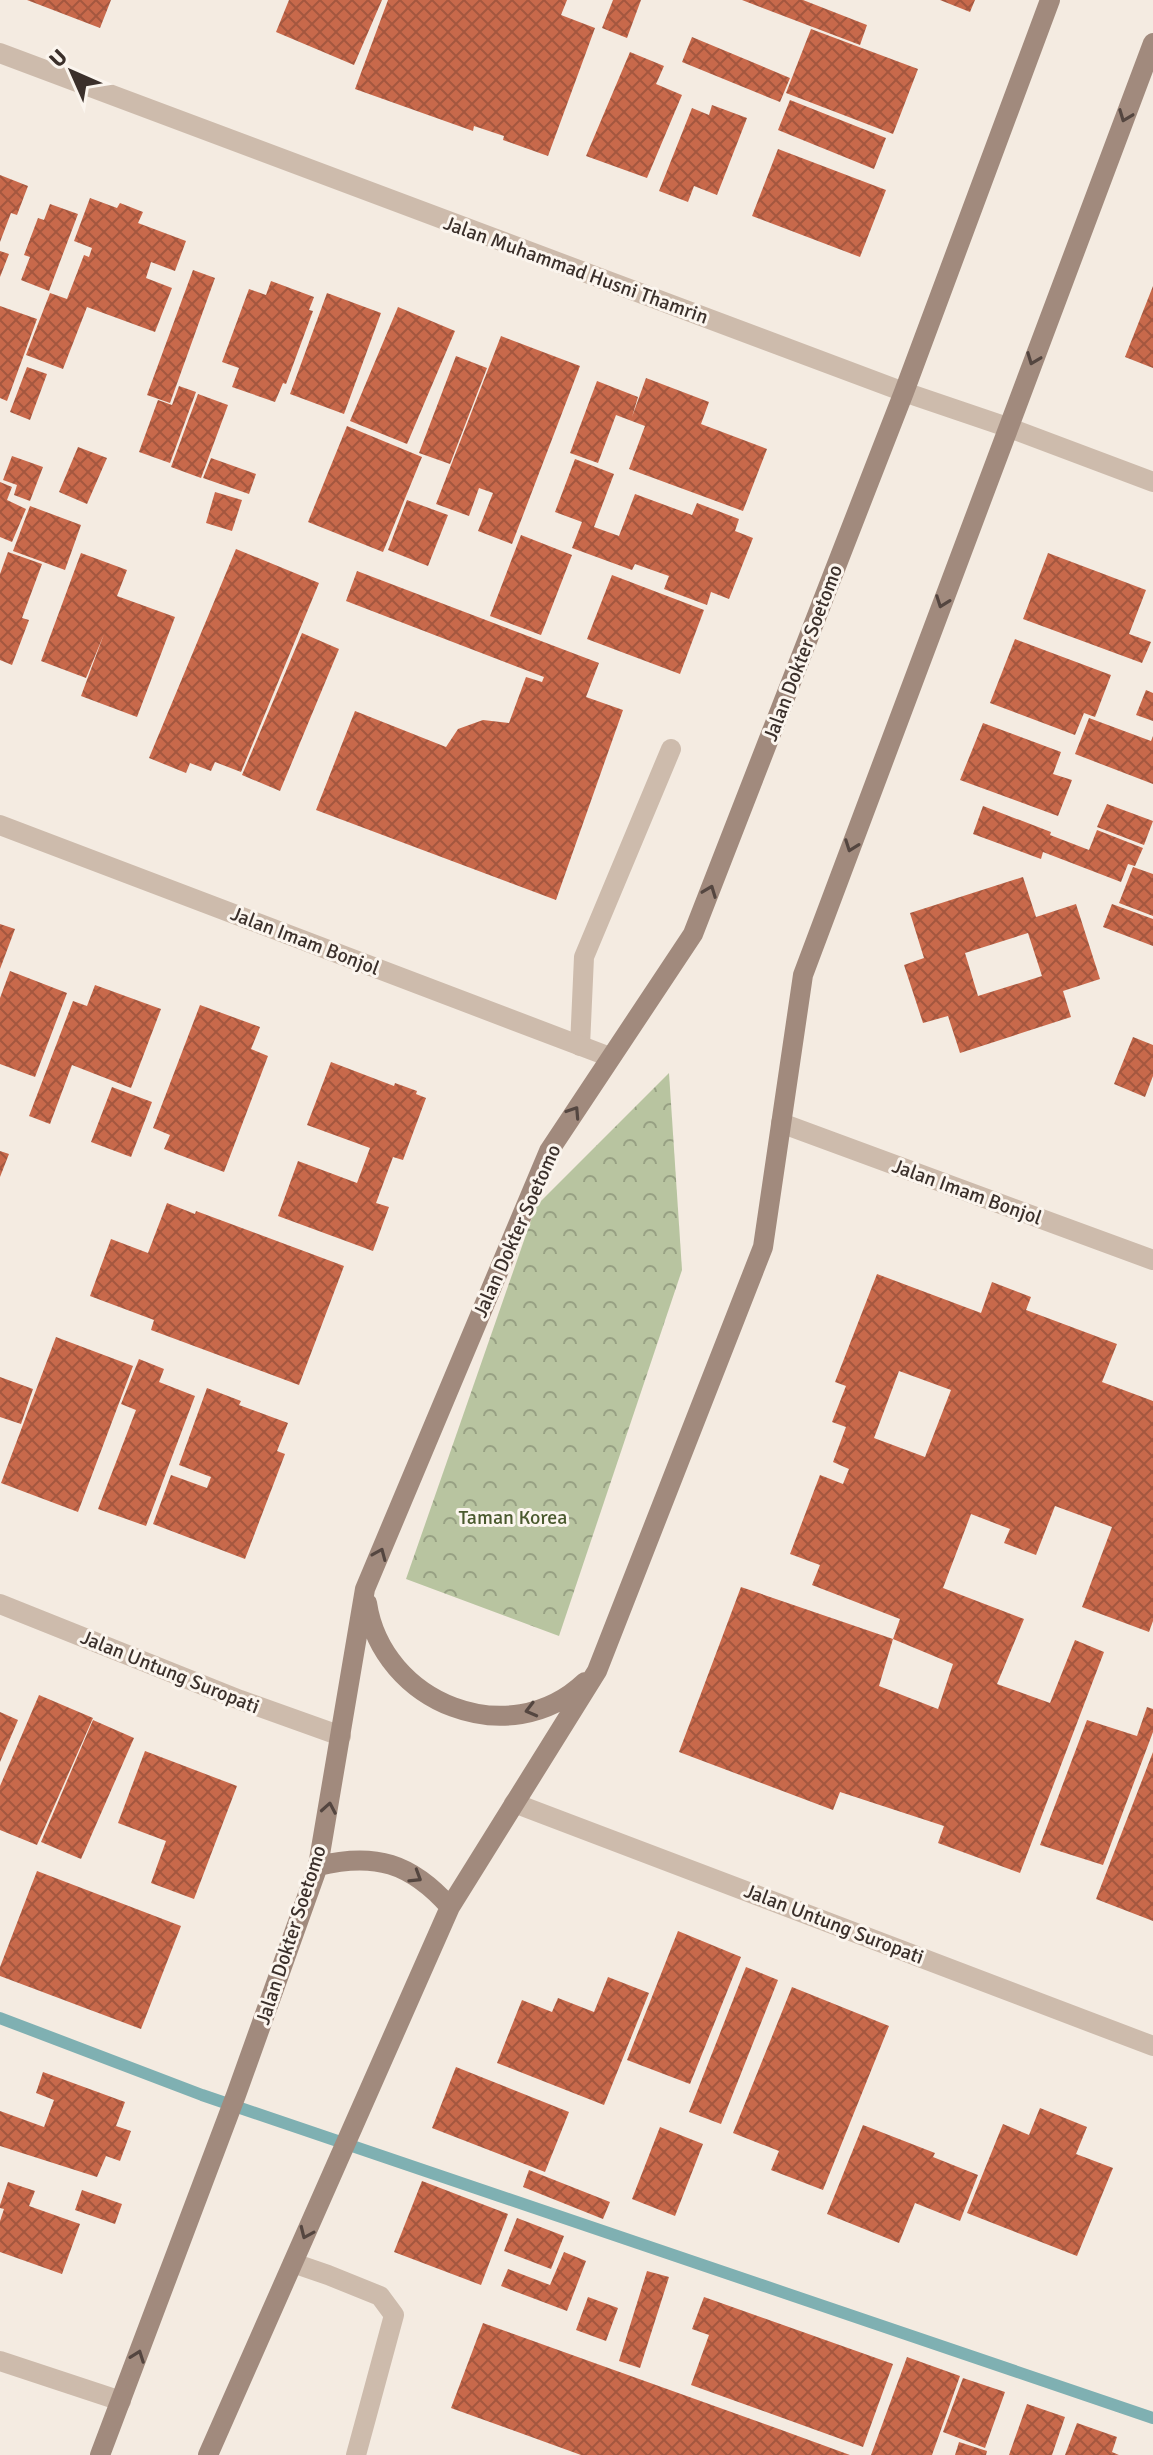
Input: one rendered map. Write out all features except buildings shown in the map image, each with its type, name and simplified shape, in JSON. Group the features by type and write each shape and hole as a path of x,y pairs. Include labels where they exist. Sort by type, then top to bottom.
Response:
{"main road":[{"name":"Jalan Dokter Soetomo","path":"100,2455 236,2095 318,1866 365,1589 549,1151 693,934 904,392 1050,0"},
{"path":"208,2455 450,1907 597,1671 763,1247 803,975 1153,43"},
{"path":"365,1589 369,1615 391,1663 408,1682 453,1708 505,1716 531,1712 555,1703 578,1689 597,1671"},
{"path":"318,1866 342,1860 367,1859 391,1864 414,1873 434,1888 450,1907"}],"street":[{"name":"Jalan Muhammad Husni Thamrin","path":"0,53 904,392 1153,482"},
{"path":"580,1046 584,957 671,749"},
{"name":"Jalan Imam Bonjol","path":"0,825 610,1057"},
{"name":"Jalan Imam Bonjol","path":"781,1123 1153,1260"},
{"name":"Jalan Untung Suropati","path":"0,1604 240,1700 341,1736"},
{"name":"Jalan Untung Suropati","path":"514,1803 1153,2046"},
{"path":"293,2263 380,2296 394,2315 356,2455"},
{"path":"0,2361 121,2401"}],"green space":[{"name":"Taman Korea","path":"669,1073 682,1270 559,1636 406,1579 536,1206"}],"waterway":[{"path":"0,2018 202,2095 1153,2418"}]}
